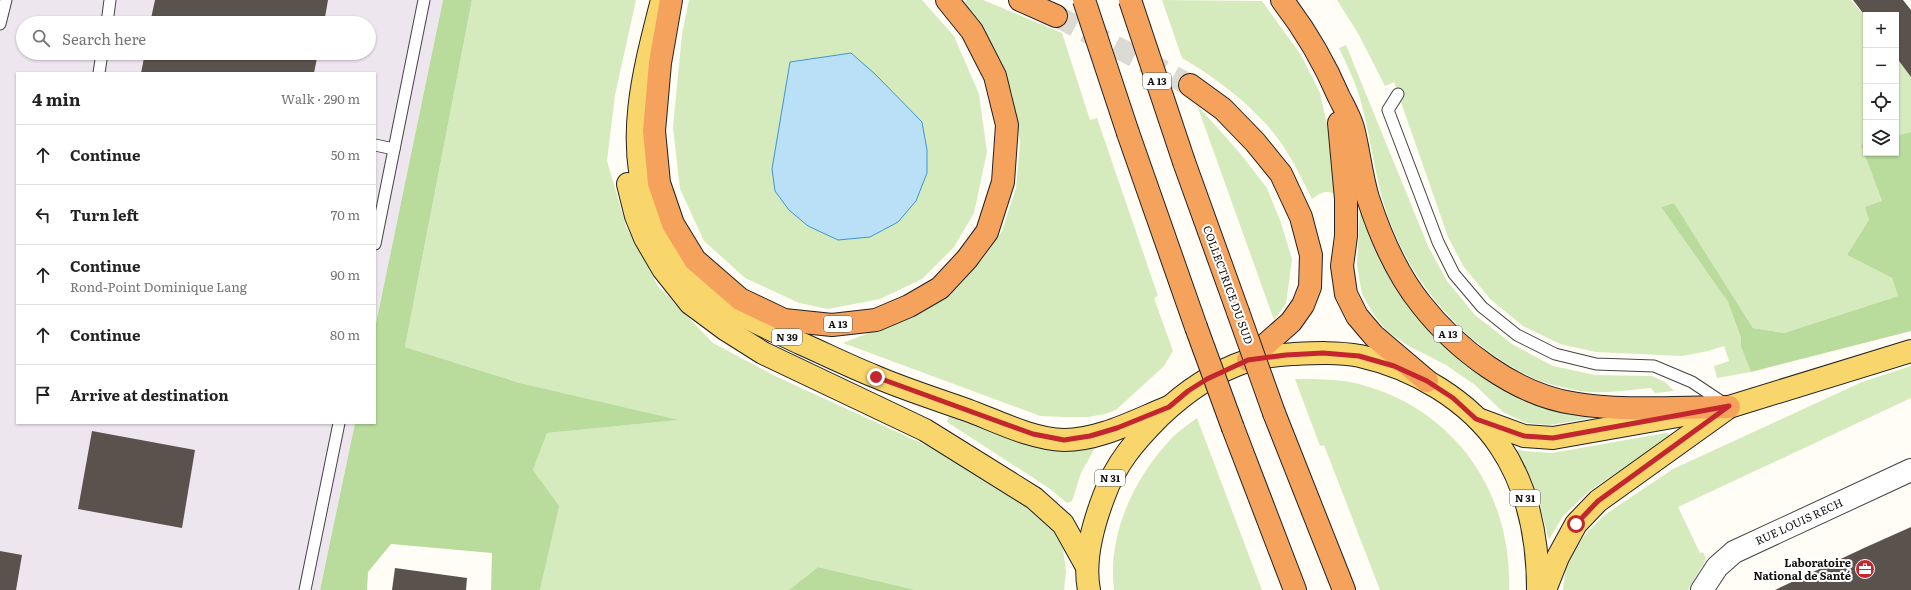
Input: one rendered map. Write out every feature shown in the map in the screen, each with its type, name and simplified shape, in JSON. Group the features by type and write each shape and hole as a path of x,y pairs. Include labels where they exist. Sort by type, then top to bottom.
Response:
{"highway":[{"name":"A 13","path":"671,0 660,63 654,132 659,183 673,224 695,260 740,299 784,320 832,325 876,320 909,306 940,288 967,259 987,232 1003,182 1007,125 995,76 972,31 948,0"},
{"path":"1020,0 1056,16"},
{"path":"1084,0 1128,133 1196,327 1295,590"},
{"name":"COLLECTRICE DU SUD","path":"1130,0 1184,162 1274,413 1344,590"},
{"name":"A 13","path":"1282,0 1301,25 1324,64 1352,127 1367,196 1382,238 1396,266 1421,304 1453,339 1485,365 1523,388 1571,403 1613,407 1729,406"},
{"name":"A 13","path":"1324,64 1340,129 1346,199 1346,236 1342,266 1346,294 1357,316 1374,336 1427,381"},
{"path":"1190,85 1223,109 1255,142 1281,174 1301,217 1311,256 1310,287 1303,305 1291,322 1248,360"}],"main road":[{"name":"N 39","path":"646,0 626,104 623,152 629,189 636,216 645,238 663,269 690,303 725,329 763,353 925,430 1034,498 1063,524 1086,582"},
{"name":"N 39","path":"662,0 647,60 637,116 637,158 648,205 664,239 682,266 711,294 738,314 876,377 1033,434 1064,440 1090,436 1117,428 1169,407"},
{"name":"N 31","path":"1476,419 1524,436 1553,438 1729,406 1911,351"},
{"name":"N 31","path":"1086,582 1094,521 1110,478 1136,440 1169,407 1188,391 1207,379 1248,360 1286,355 1323,353 1359,356 1394,366 1427,381 1453,398 1476,419 1500,446 1517,476 1530,510 1536,545 1538,590"},
{"name":"N 31","path":"1545,590 1558,557 1576,524 1598,501 1729,406"}],"street":[{"name":"RUE LOUIS RECH","path":"1702,590 1717,567 1734,552 1911,470"}],"lane":[{"path":"0,24 6,0"},
{"path":"108,16 110,0"},
{"path":"376,239 424,0"},
{"path":"99,72 101,60"},
{"path":"1398,94 1388,110 1435,234 1454,274 1482,307 1517,335 1556,354 1596,364 1654,366 1692,382 1729,406"},
{"path":"376,145 394,149"},
{"path":"305,590 339,424"}],"shaded area":[{"path":"0,0 443,0 376,323 376,72 16,72 16,424 355,424 320,590 0,590"}],"green space":[{"path":"443,0 472,0 405,347 520,383 679,420 547,433 533,470 559,506 540,590 491,590 492,553 391,544 368,572 367,590 320,590 355,424 376,424 376,323"},
{"path":"472,0 636,0 615,95 607,161 626,226 658,286 713,343 777,377 930,447 989,482 1035,512 1052,529 1063,549 1066,571 1064,590 916,590 818,567 789,590 540,590 558,506 533,470 547,433 678,420 520,383 405,347"},
{"path":"689,0 922,0 954,36 979,94 987,152 974,213 954,247 922,279 880,299 828,309 799,303 745,278 704,241 680,189 673,127 682,34"},
{"path":"966,0 983,0 1062,33 1090,120 1097,118 1158,296 1154,298 1173,351 1164,366 1116,410 1105,414 1088,417 1040,416 843,343 923,312 956,289 982,260 1002,231 1016,188 1020,143 1012,93 994,49 965,4"},
{"path":"1162,0 1262,1 1301,55 1320,93 1331,143 1336,194 1324,192 1312,199 1286,150 1266,124 1247,105 1226,88 1205,72 1182,58"},
{"path":"1337,0 1851,0 1863,14 1863,145 1861,145 1863,156 1865,156 1882,201 1847,255 1892,278 1898,296 1784,333 1753,328 1674,203 1661,207 1728,302 1741,338 1741,347 1751,372 1717,378 1714,366 1729,361 1724,346 1682,356 1596,352 1560,344 1523,326 1490,299 1464,267 1448,237 1394,82 1385,86 1359,35"},
{"path":"1346,45 1428,246 1447,281 1475,315 1512,344 1553,366 1595,375 1652,376 1665,382 1674,391 1655,393 1651,388 1613,392 1594,392 1575,390 1546,383 1507,364 1485,349 1447,314 1415,273 1392,227 1381,193 1362,106 1355,84 1339,48"},
{"path":"1899,61 1911,77 1911,132 1899,135"},
{"path":"1197,105 1239,152 1267,188 1281,223 1292,259 1286,304 1274,320"},
{"path":"1911,132 1911,331 1751,372 1741,347 1741,338 1728,302 1661,207 1674,203 1753,328 1784,333 1898,296 1892,278 1847,255 1869,220 1865,207 1882,201 1865,156 1899,156 1899,135"},
{"path":"1360,211 1371,234 1447,346 1610,415 1550,425 1526,423 1503,412 1475,385 1446,365 1407,345 1387,331 1374,315 1362,294 1357,265"},
{"path":"1911,366 1911,398 1678,507 1700,553 1703,552 1706,559 1688,590 1563,590 1566,567 1574,551 1587,532 1606,514 1673,469 1862,382"},
{"path":"1295,379 1351,382 1393,396 1423,413 1449,434 1471,460 1488,488 1500,520 1507,554 1509,590 1380,590 1324,445 1320,446"},
{"path":"949,415 1093,446 1095,448 1081,473 1072,501 1067,503 1049,488 947,422"},
{"path":"1197,418 1262,590 1114,590 1113,569 1119,528 1135,489 1158,454 1171,439"},
{"path":"1666,433 1669,434 1669,438 1589,491 1563,516 1550,538 1548,538 1536,494 1516,453 1518,449 1523,451 1552,453"},
{"path":"818,567 916,590 789,590"}],"water":[{"path":"851,53 875,74 922,122 927,150 927,173 916,201 898,222 870,237 838,240 808,226 789,210 775,191 772,169 790,62"}],"building":[{"path":"155,0 328,0 325,16 152,16"},
{"path":"1853,0 1903,0 1911,10 1911,77 1899,61 1899,12 1863,13"},
{"path":"144,60 317,60 314,72 141,72"},
{"path":"92,431 195,450 182,528 78,509"},
{"name":"Laboratoire National de Santé","path":"1911,527 1911,590 1775,590 1864,548"},
{"path":"0,551 22,555 16,590 0,590"},
{"path":"395,568 467,578 466,590 392,590"}],"tunnel":[{"path":"1056,16 1190,85"}],"place":[{"name":"Laboratoire National de Santé","path":"1865,569"}],"route":[{"path":"876,377 1033,434 1064,440 1090,436 1117,428 1169,407 1188,391 1207,379 1248,360 1286,355 1323,353 1359,356 1394,366 1427,381 1453,398 1476,419 1524,436 1553,438 1729,406 1598,501 1576,524"}]}
